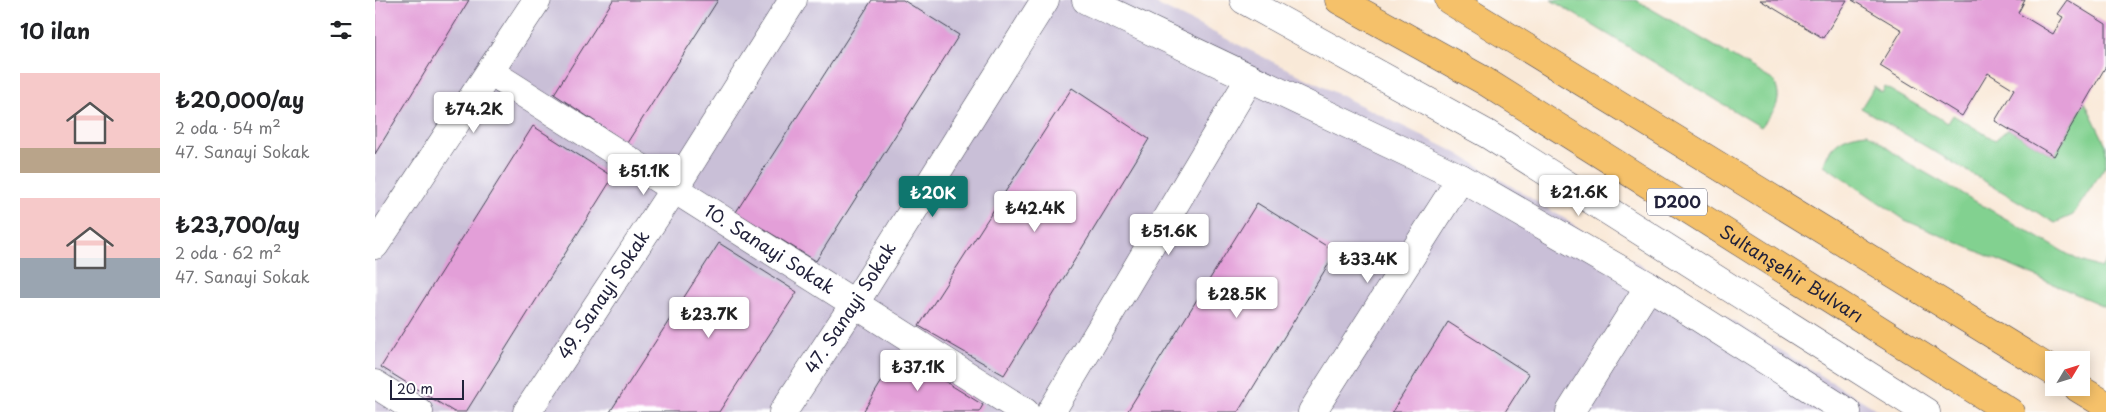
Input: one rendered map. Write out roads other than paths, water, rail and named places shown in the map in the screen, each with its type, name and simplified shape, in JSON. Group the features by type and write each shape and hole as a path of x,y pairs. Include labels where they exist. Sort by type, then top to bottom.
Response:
{"highway":[{"name":"Sultanşehir Bulvarı","path":"1339,0 1483,80 2010,412"},
{"name":"D200","path":"1449,0 2045,366"},
{"path":"2090,395 2106,405"}],"street":[{"path":"375,245 537,0"},
{"name":"49. Sanayi Sokak","path":"527,412 674,189 793,0"},
{"name":"47. Sanayi Sokak","path":"783,412 855,304 1045,0"},
{"path":"1087,0 1461,178 1649,286 1847,412"},
{"path":"1244,0 1487,134 1926,412"},
{"name":"10. Sanayi Sokak","path":"490,72 1025,412"},
{"path":"1051,412 1250,78"},
{"path":"1312,412 1461,178"},
{"path":"1570,412 1649,286"},
{"path":"375,384 419,412"}]}
